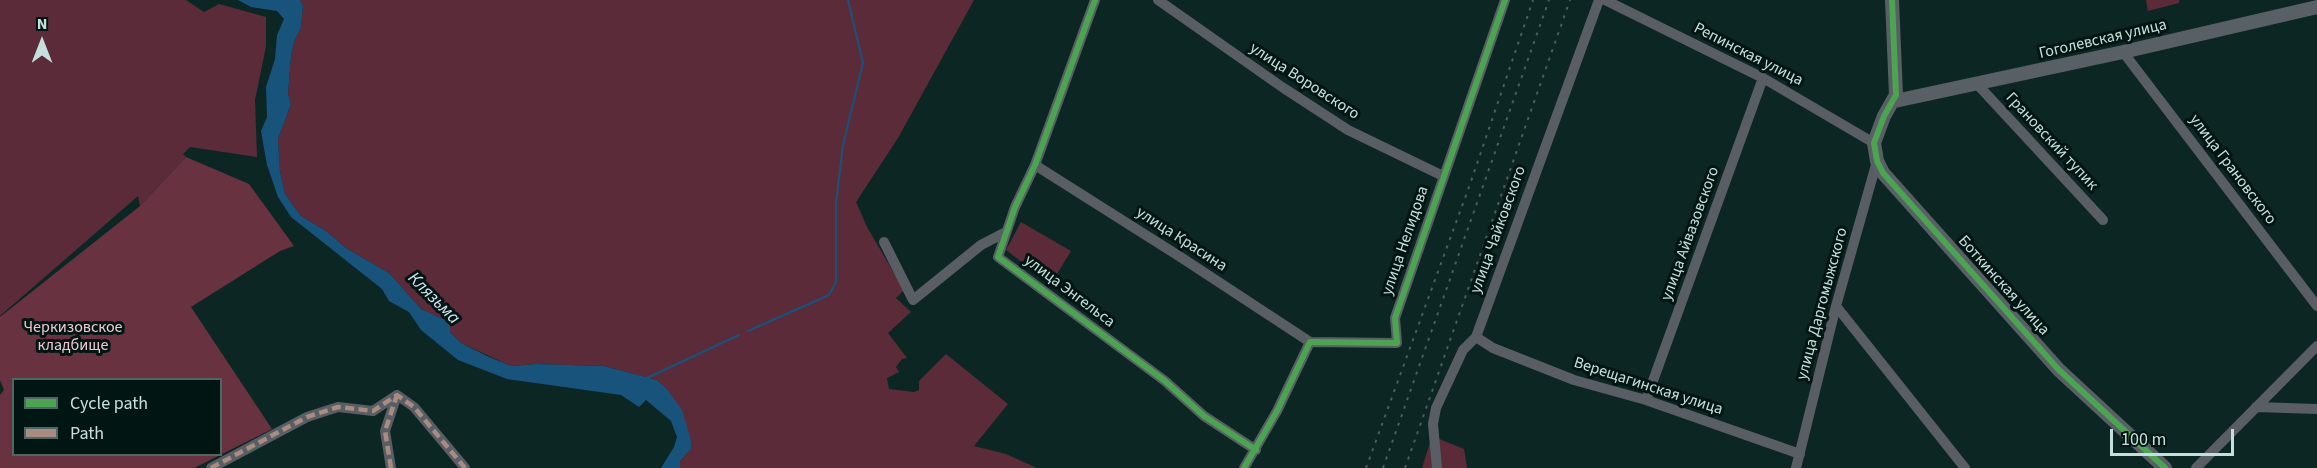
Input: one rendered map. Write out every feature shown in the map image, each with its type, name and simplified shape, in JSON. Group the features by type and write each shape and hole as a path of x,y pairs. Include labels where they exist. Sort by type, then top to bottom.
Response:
{"street":[{"name":"улица Энгельса","path":"1095,0 1035,165 1015,207 998,256 1165,381 1204,417 1256,450"},
{"name":"улица Воровского","path":"1158,0 1348,130 1443,176"},
{"name":"улица Нелидова","path":"1310,342 1397,343 1395,318 1505,0"},
{"name":"улица Чайковского","path":"1437,468 1433,424 1437,408 1463,350 1476,337 1599,0"},
{"name":"Репинская улица","path":"1605,0 1763,78 1874,143"},
{"path":"1874,143 1884,116 1895,101 1892,0"},
{"name":"Гоголевская улица","path":"1895,101 2123,52 2315,6"},
{"name":"улица Грановского","path":"2123,52 2317,306"},
{"name":"улица Айвазовского","path":"1646,400 1763,78"},
{"name":"Грановский тупик","path":"1977,84 2103,220"},
{"name":"Боткинская улица","path":"1874,143 1877,161 1883,173 2060,370 2165,468"},
{"name":"улица Даргомыжского","path":"1800,454 1836,306 1877,161"},
{"name":"улица Красина","path":"1035,165 1310,342"},
{"path":"884,242 914,300 981,245 1006,232"},
{"path":"1836,306 1965,468"},
{"name":"Верещагинская улица","path":"1476,337 1493,348 1574,380 1646,400 1800,454"},
{"path":"1244,468 1277,411 1310,342"},
{"path":"2196,468 2317,346"},
{"path":"211,468 307,417 338,407 373,411 397,395"},
{"path":"391,468 386,431 397,395"},
{"path":"397,395 414,407 465,468"},
{"path":"2256,408 2317,409"},
{"path":"1796,468 1800,454"}],"shaded area":[{"path":"0,0 186,0 204,12 219,4 266,17 266,46 255,100 257,157 190,147 183,154 186,157 140,206 138,196 0,316"},
{"path":"300,0 974,0 898,138 856,202 867,227 904,290 896,298 911,312 888,333 907,358 902,359 896,367 899,372 887,378 889,389 914,392 919,390 919,381 946,354 1008,404 974,446 1006,454 1037,468 680,468 680,461 691,449 691,440 666,388 657,380 604,366 536,364 511,366 461,343 450,332 450,322 421,309 389,273 346,248 326,231 301,216 285,194 280,171 278,139 291,104 288,94 291,57 301,26 303,6"},
{"path":"2146,0 2179,0 2179,3 2148,11"},
{"path":"1021,222 1071,251 1057,274 1053,274 1048,282 1006,250"},
{"path":"1432,436 1464,449 1467,468 1422,468"}],"green space":[{"name":"Черкизовское кладбище","path":"186,157 249,184 294,246 280,251 191,307 272,429 222,454 222,378 12,378 12,456 218,456 194,468 0,468 0,395 4,390 0,380 0,317 140,206"}],"water":[{"path":"238,0 300,0 303,6 301,27 294,42 291,57 288,94 291,104 278,139 280,171 285,194 301,216 326,231 346,248 389,273 421,309 450,322 450,332 461,343 487,356 511,366 536,364 604,366 657,380 682,410 691,440 691,449 680,461 680,468 661,468 674,447 677,437 671,421 646,400 639,407 621,395 507,379 458,360 421,330 409,312 389,301 382,289 291,217 278,197 267,165 261,131 267,117 266,87 275,59 277,35 284,19 277,11 251,7"}],"waterway":[{"path":"748,331 829,295 836,282 836,203 843,145 863,63 848,0"},
{"path":"647,378 739,335"}],"railway":[{"path":"1366,468 1469,187 1533,0"},
{"path":"1383,468 1549,0"},
{"path":"1405,468 1570,0"}],"marked path":[{"path":"211,468 307,417 338,407 373,411 397,395 414,407 465,468"},
{"path":"391,468 385,431 397,395"}],"cycle path":[{"path":"1095,0 1035,165 1015,207 998,257 1165,381 1204,416 1256,450"},
{"path":"1244,468 1277,411 1310,342 1397,343 1395,318 1505,0"},
{"path":"1892,0 1896,95 1884,116 1874,143 1877,161 1883,173 2059,370 2165,468"}],"water label":[{"name":"Клязьма","path":"433,299"}]}
